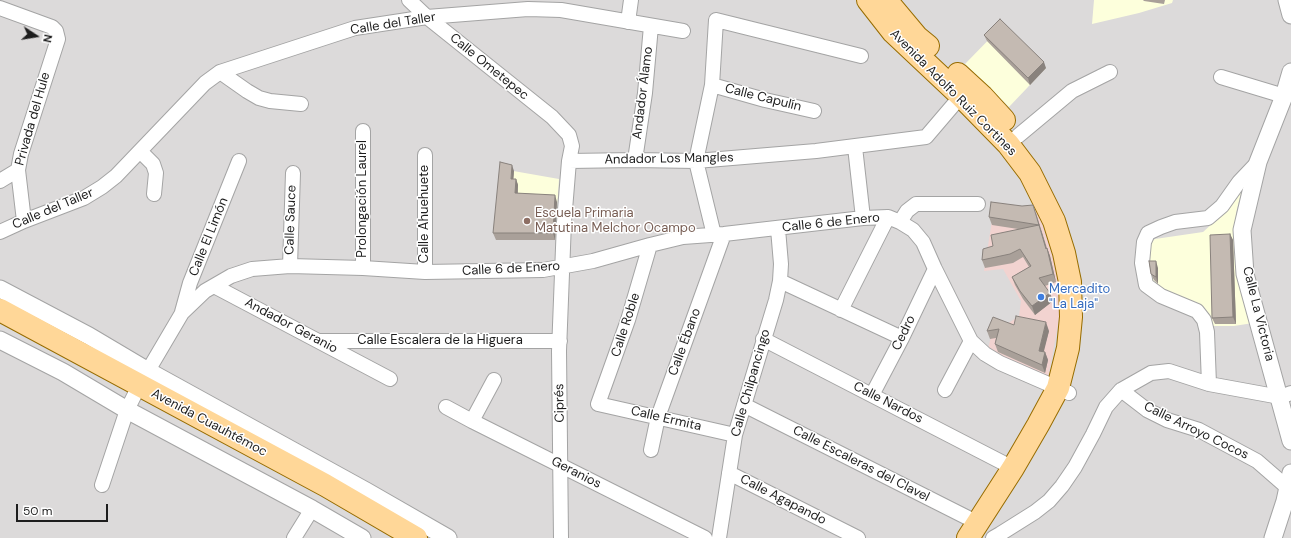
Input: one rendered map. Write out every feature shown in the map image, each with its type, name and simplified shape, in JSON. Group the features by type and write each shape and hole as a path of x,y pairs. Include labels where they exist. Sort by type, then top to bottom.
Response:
{"main road":[{"name":"Avenida Adolfo Ruiz Cortines","path":"868,0 893,32 961,96 1008,144 1030,173 1054,221 1064,253 1070,282 1071,317 1063,390 1038,425 1013,468 980,534"},
{"name":"Avenida Adolfo Ruiz Cortines","path":"886,0 917,37 982,96 1018,136 1042,169 1063,211 1076,252 1081,283 1081,320 1078,353 1063,390 1052,428 980,534"},
{"name":"Avenida Cuauhtémoc","path":"0,310 320,497 386,529 416,538"},
{"name":"Avenida Cuauhtémoc","path":"0,325 137,391"},
{"path":"366,491 386,529"}],"street":[{"name":"Calle Ometepec","path":"409,0 427,17 552,117 569,135"},
{"path":"628,22 631,0"},
{"path":"1287,0 1291,15"},
{"name":"Privada del Hule","path":"0,8 52,27 56,31 58,39 21,154 18,170 24,221"},
{"name":"Calle del Taller","path":"0,232 84,198 102,188 116,176 205,83 220,72 355,28 427,17 528,9 562,10 683,31"},
{"path":"719,235 696,161 712,85 716,20 861,56"},
{"name":"Andador Álamo","path":"635,160 645,93 651,26"},
{"path":"220,72 247,92 259,98 270,101 301,104"},
{"path":"1018,136 1072,92 1110,72"},
{"name":"Calle La Victoria","path":"1291,72 1288,97 1258,162 1242,230 1246,274 1285,395 1291,441"},
{"path":"1221,77 1288,97"},
{"name":"Calle Capulín","path":"712,85 765,100 814,111"},
{"name":"Andador Los Mangles","path":"569,161 696,161 855,147 926,137 961,96"},
{"name":"Prolongación Laurel","path":"363,131 363,268"},
{"name":"Ciprés","path":"561,538 560,340 564,222 569,161 572,146 569,135"},
{"path":"855,147 863,218"},
{"path":"140,151 153,164 156,173 154,194"},
{"name":"Calle Ahuehuete","path":"425,155 425,272"},
{"name":"Calle El Limón","path":"182,313 190,283 239,162"},
{"path":"1209,384 1207,332 1204,320 1197,310 1161,296 1146,285 1142,263 1144,242 1148,233 1160,227 1175,222 1208,218 1222,206 1239,182 1258,162"},
{"path":"0,181 18,170"},
{"name":"Calle Sauce","path":"290,266 293,173"},
{"path":"841,310 894,219 916,204 978,204"},
{"name":"Calle 6 de Enero","path":"102,485 137,391 182,313 205,291 231,276 252,269 290,266 363,268 425,272 542,270 593,261 683,237 778,229 863,218 894,219"},
{"path":"894,219 913,230 923,242 971,341 985,354 1000,363 1063,390"},
{"name":"Calle Chilpancingo","path":"719,538 734,435 776,300 780,281 781,264 778,229"},
{"name":"Calle Ébano","path":"651,450 658,417 719,235"},
{"name":"Calle Roble","path":"598,404 628,320 650,245"},
{"name":"Cedro","path":"872,395 902,338 935,269"},
{"path":"780,281 902,338"},
{"name":"Andador Geranio","path":"214,286 390,379"},
{"path":"0,289 89,336 137,391 312,509 362,538"},
{"name":"Calle Nardos","path":"763,339 1013,468"},
{"path":"0,340 64,372 137,391 366,491 448,538"},
{"name":"Calle Escalera de la Higuera","path":"320,341 560,340"},
{"path":"945,390 971,341"},
{"path":"980,534 1000,534 1035,512 1049,501 1062,486 1093,434 1106,407 1122,390 1151,373 1169,371 1209,384 1285,395"},
{"path":"472,421 494,380"},
{"name":"Calle Arroyo Cocos","path":"1122,390 1147,410 1167,420 1199,430 1257,461 1289,492"},
{"name":"Calle Ermita","path":"598,404 734,435"},
{"name":"Calle Escaleras del Clavel","path":"744,405 980,534"},
{"name":"Geranios","path":"446,407 705,538"},
{"name":"Calle Agapando","path":"729,473 858,538"},
{"path":"1273,538 1289,492"},
{"path":"294,538 312,509"}],"shaded area":[{"path":"0,0 1291,0 1291,538 0,538"},
{"path":"1094,0 1173,0 1172,3 1139,13 1092,24"},
{"path":"1003,25 1046,68 1009,107 965,64"},
{"name":"Escuela Primaria Matutina Melchor Ocampo","path":"502,169 559,179 555,240 496,240"},
{"path":"1244,181 1236,213 1235,229 1253,323 1234,326 1209,326 1148,284 1150,243 1155,239 1203,232 1226,211"},
{"name":"Mercadito \"La Laja\"","path":"994,208 1038,211 1064,292 1048,378 987,352 995,322 1004,326 1019,316 1021,301 1003,269 984,271"}],"building":[{"path":"1000,19 1044,62 1028,78 984,35"},
{"name":"Escuela Primaria Matutina Melchor Ocampo","path":"500,162 512,165 511,179 516,179 515,193 555,195 553,233 493,233"},
{"path":"991,202 1022,206 1033,205 1039,225 989,217"},
{"path":"1039,225 1046,249 1047,248 1053,274 1039,278 1050,293 1032,306 1020,291 1012,277 1031,266 1020,249 1010,254 982,260 983,249 993,246 991,235"},
{"path":"1230,234 1233,317 1212,318 1210,235"},
{"path":"1149,261 1156,261 1156,277 1151,274"},
{"path":"1016,316 1046,322 1039,351 1045,352 1042,365 995,344 999,329 987,331 993,317 1014,325"}],"place":[{"name":"Escuela Primaria Matutina Melchor Ocampo","path":"527,221"},
{"name":"Mercadito \"La Laja\"","path":"1041,297"}]}
